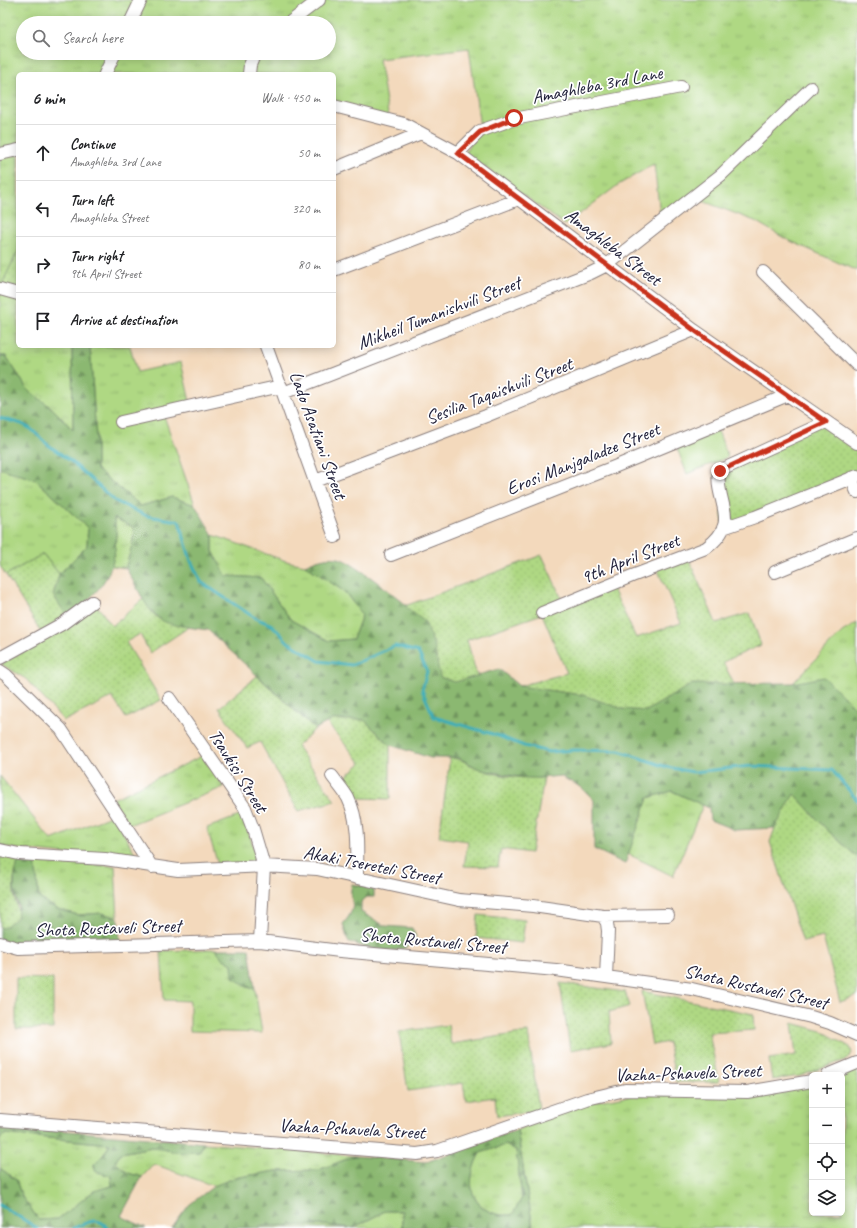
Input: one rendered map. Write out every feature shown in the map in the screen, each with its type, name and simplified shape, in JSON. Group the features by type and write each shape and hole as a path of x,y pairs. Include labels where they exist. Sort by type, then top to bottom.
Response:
{"street":[{"path":"133,16 141,0"},
{"path":"298,16 319,0"},
{"path":"106,72 112,60"},
{"path":"249,72 252,60"},
{"name":"Amaghleba 3rd Lane","path":"458,153 480,132 514,118 681,87"},
{"name":"Mikheil Tumanishvili Street","path":"121,422 282,390 577,278 607,265 720,175 810,88"},
{"name":"Amaghleba Street","path":"336,107 404,124 458,153 694,330 857,443"},
{"path":"336,168 421,133"},
{"path":"0,154 16,150"},
{"path":"336,269 519,199"},
{"path":"762,272 857,365"},
{"path":"0,290 16,294"},
{"name":"Sesilia Taqaishvili Street","path":"315,481 493,413 694,330"},
{"name":"Lado Asatiani Street","path":"267,348 335,537"},
{"name":"Erosi Manjgaladze Street","path":"391,555 614,467 788,395"},
{"path":"723,528 726,516 718,478 720,471 826,422"},
{"path":"723,528 755,517 854,477 857,492"},
{"name":"9th April Street","path":"542,614 632,576 706,548 716,541 723,528"},
{"path":"775,572 857,538"},
{"path":"0,658 62,624 92,602"},
{"path":"0,671 6,674 61,728 152,867"},
{"name":"Tsavkisi Street","path":"168,698 245,808 260,848 264,866 260,941"},
{"path":"332,776 348,798 355,816 357,837 357,878"},
{"name":"Akaki Tsereteli Street","path":"0,850 19,854 104,859 178,870 217,870 264,866 317,869 460,900 533,906 603,916 668,915"},
{"path":"603,916 608,931 606,977"},
{"name":"Shota Rustaveli Street","path":"0,943 18,948 260,941 340,951 466,961 606,977 700,991 817,1019 857,1035"},
{"path":"835,1072 857,1063"},
{"name":"Vazha-Pshavela Street","path":"0,1120 417,1154 437,1151 587,1099 625,1090 746,1092 809,1082"}],"green space":[{"path":"0,0 857,0 857,271 786,239 755,221 695,198 661,222 654,164 618,185 565,225 465,153 480,127 469,48 379,59 389,120 336,107 336,72 16,72 16,255 0,288"},
{"path":"16,255 16,293 0,288"},
{"path":"0,289 16,293 16,348 72,348 73,430 53,409 28,390 6,356 0,356"},
{"path":"72,348 90,348 96,438 96,469 141,506 172,497 195,505 213,535 213,551 226,576 261,578 291,620 329,641 353,639 362,615 345,592 305,565 321,559 338,558 368,575 396,596 424,621 433,640 440,677 454,682 499,669 519,686 583,695 623,709 646,711 692,684 793,683 824,677 857,710 857,857 828,831 794,794 775,828 735,830 710,820 709,808 672,791 648,798 625,864 594,849 594,800 581,787 560,776 531,779 481,770 459,758 431,758 390,745 364,720 332,720 315,729 208,630 165,624 148,608 126,568 133,542 133,527 114,518 116,534 115,551 108,574 96,592 68,619 53,595 59,574 87,546 88,528 36,480 0,468 0,356 6,356 28,390 53,409 73,430"},
{"path":"90,348 131,348 137,372 181,362 191,406 163,413 195,505 172,497 141,506 96,469 96,438"},
{"path":"826,422 857,443 857,492 851,478 723,528 719,471"},
{"path":"718,431 728,457 687,474 677,448"},
{"path":"0,468 36,480 88,528 87,546 59,574 43,554 6,575 0,566"},
{"path":"114,518 133,527 133,542 126,568 112,566 116,535"},
{"path":"213,535 286,561 305,565 345,592 362,615 353,639 329,641 291,620 261,578 226,576 213,551"},
{"path":"43,554 59,574 53,595 66,615 41,632 6,575"},
{"path":"542,555 564,604 611,585 636,638 681,623 656,566 687,555 716,623 750,613 761,645 723,662 734,684 692,684 646,711 623,709 583,695 519,686 567,673 542,614 467,640 477,676 455,682 440,677 434,645 425,622 405,606"},
{"path":"143,599 152,613 157,617 167,623 189,627 150,653 140,634 126,642 161,700 126,718 112,697 64,721 26,679 1,664 67,626 96,604 112,626"},
{"path":"857,623 857,710 824,678 793,683 842,632"},
{"path":"257,676 315,729 297,746 335,801 298,811 260,742 247,748 219,708"},
{"path":"332,720 364,720 390,745 390,799 359,798 343,779 361,763 327,723"},
{"path":"202,756 224,787 129,825 113,799"},
{"path":"450,758 459,759 482,770 496,774 544,778 531,853 501,849 498,867 464,866 468,841 439,837"},
{"path":"0,776 51,840 113,815 140,862 0,847"},
{"path":"672,791 703,805 673,876 628,854 648,798"},
{"path":"794,794 828,831 857,857 857,996 840,1002 823,937 803,942 770,842 775,828"},
{"path":"242,815 259,862 218,865 207,828"},
{"path":"0,855 19,858 14,884 14,897 18,911 17,918 3,928 0,927"},
{"path":"19,858 35,861 39,898 57,909 78,915 102,913 118,918 120,941 17,945 0,939 0,927 3,927 19,908 15,895 14,883 15,871"},
{"path":"35,861 115,866 118,918 102,913 78,915 57,909 39,898"},
{"path":"352,884 374,890 374,897 367,897 361,902 361,912 385,926 412,928 416,937 407,947 386,950 360,946 348,941 343,924 351,912"},
{"path":"478,915 525,920 522,943 476,938"},
{"path":"216,949 222,958 232,964 247,987 255,989 262,1033 190,1031 190,1001 164,1000 161,951"},
{"path":"216,949 249,949 255,989 247,987 233,977 232,964 222,958"},
{"path":"16,978 53,979 53,1029 16,1029"},
{"path":"560,983 625,992 630,1006 609,1012 611,1043 570,1050"},
{"path":"642,991 753,1014 754,1030 709,1033 719,1082 676,1082 668,1042 652,1045"},
{"path":"792,1023 822,1031 850,1047 852,1053 848,1059 800,1076 772,1080 769,1059 796,1055"},
{"path":"448,1025 451,1044 528,1032 539,1110 497,1116 495,1097 466,1101 463,1083 408,1091 399,1032"},
{"path":"857,1067 857,1228 533,1228 517,1130 586,1103 638,1094 809,1085 809,1216 845,1216 845,1073"},
{"path":"0,1125 204,1143 199,1152 181,1153 152,1147 121,1153 115,1162 128,1173 142,1177 121,1216 146,1228 0,1228 0,1168 16,1180 22,1197 39,1220 58,1219 94,1191 112,1186 111,1176 95,1171 94,1164 104,1154 110,1144 6,1134 0,1138"},
{"path":"517,1130 533,1228 402,1228 402,1211 385,1211 353,1228 325,1225 259,1226 259,1228 172,1228 189,1205 214,1186 234,1178 276,1171 318,1170 355,1156 426,1162","holes":["506,1145 516,1150 522,1198 512,1215 498,1215 486,1210 474,1197 471,1180 473,1171 480,1153"]},
{"path":"6,1134 110,1144 104,1154 94,1164 95,1171 111,1176 112,1186 94,1191 59,1219 39,1220 22,1197 16,1180 0,1168 0,1138"},
{"path":"204,1143 355,1156 318,1170 276,1171 234,1178 214,1186 154,1164 142,1177 128,1173 115,1162 121,1153 152,1147 181,1153 199,1152"},
{"path":"506,1145 516,1150 522,1198 512,1215 496,1214 486,1210 474,1197 471,1180 480,1153"},
{"path":"385,1211 402,1211 402,1228 353,1228"},
{"path":"325,1225 349,1228 259,1228 259,1226"}],"waterway":[{"path":"0,418 22,424 31,429 47,444 72,462 115,501 147,516 179,521 191,561 201,582 255,618 272,625 288,642 319,661 352,665 395,646 418,652 427,671 422,690 434,717 496,735 524,746 549,752 573,750 619,751 667,767 693,772 751,766 832,770 857,800"},
{"path":"0,1205 37,1228"},
{"path":"74,1228 92,1221 100,1222 107,1228"}],"route":[{"path":"514,118 480,132 458,153 694,330 826,422 816,425 720,471"}]}
